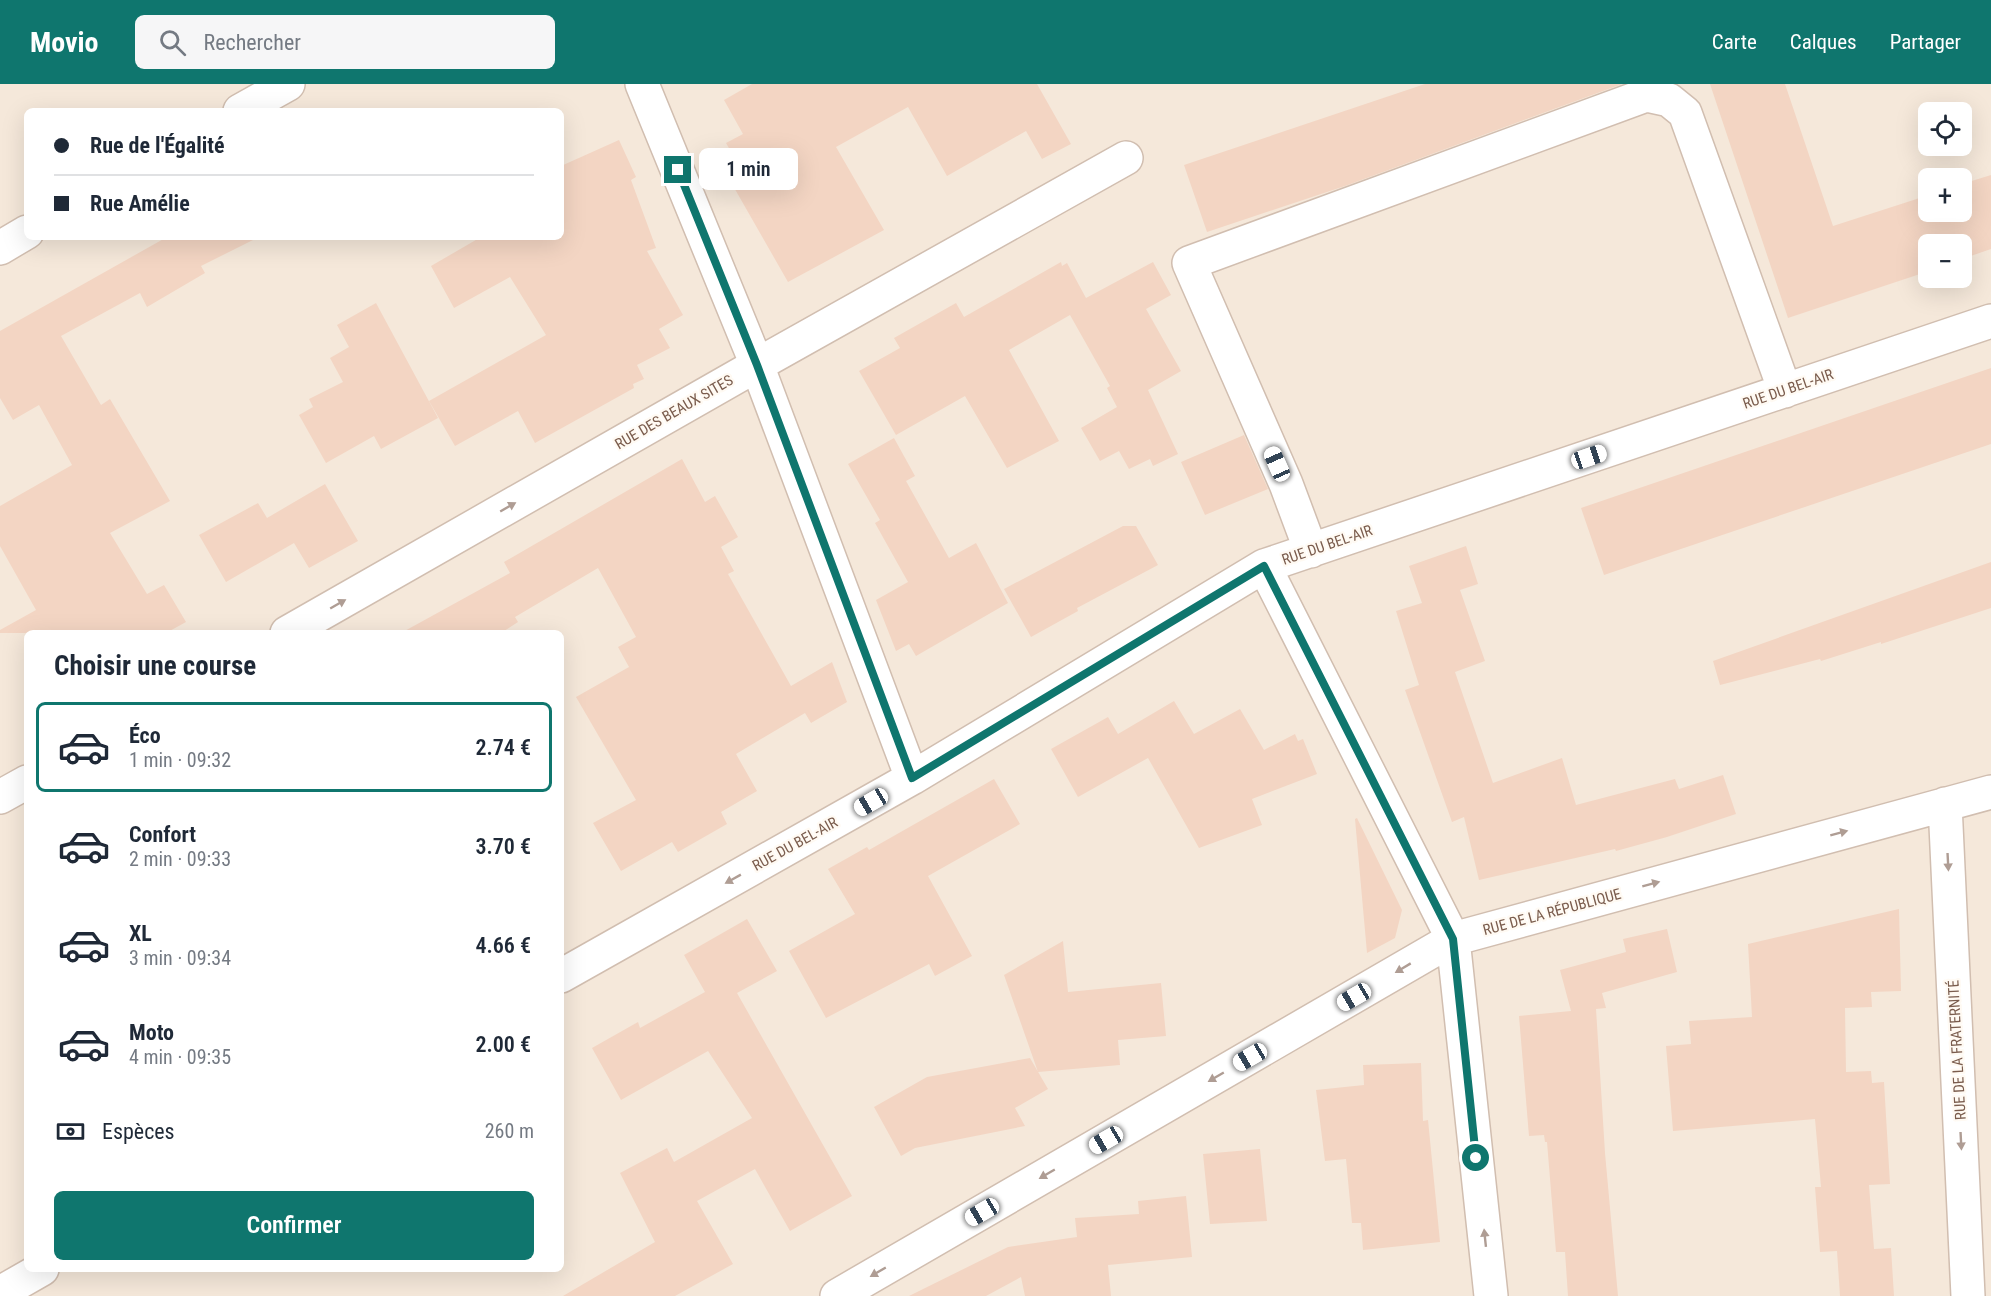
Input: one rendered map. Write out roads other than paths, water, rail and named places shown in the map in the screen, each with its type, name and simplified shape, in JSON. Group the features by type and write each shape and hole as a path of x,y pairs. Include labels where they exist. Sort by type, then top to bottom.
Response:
{"street":[{"path":"245,108 288,84"},
{"path":"642,84 757,365 912,778"},
{"path":"1311,550 1286,484 1189,263 1646,95 1669,100 1685,113 1785,391"},
{"name":"RUE DES BEAUX SITES","path":"292,630 1126,158"},
{"name":"RUE DU BEL-AIR","path":"564,974 912,778 1264,566 1991,321"},
{"path":"1264,566 1453,939 1491,1296"},
{"path":"0,797 24,784"},
{"name":"RUE DE LA RÉPUBLIQUE","path":"837,1296 1453,939 1991,792"},
{"name":"RUE DE LA FRATERNITÉ","path":"1945,804 1968,1296"},
{"path":"0,1293 37,1272"}]}
